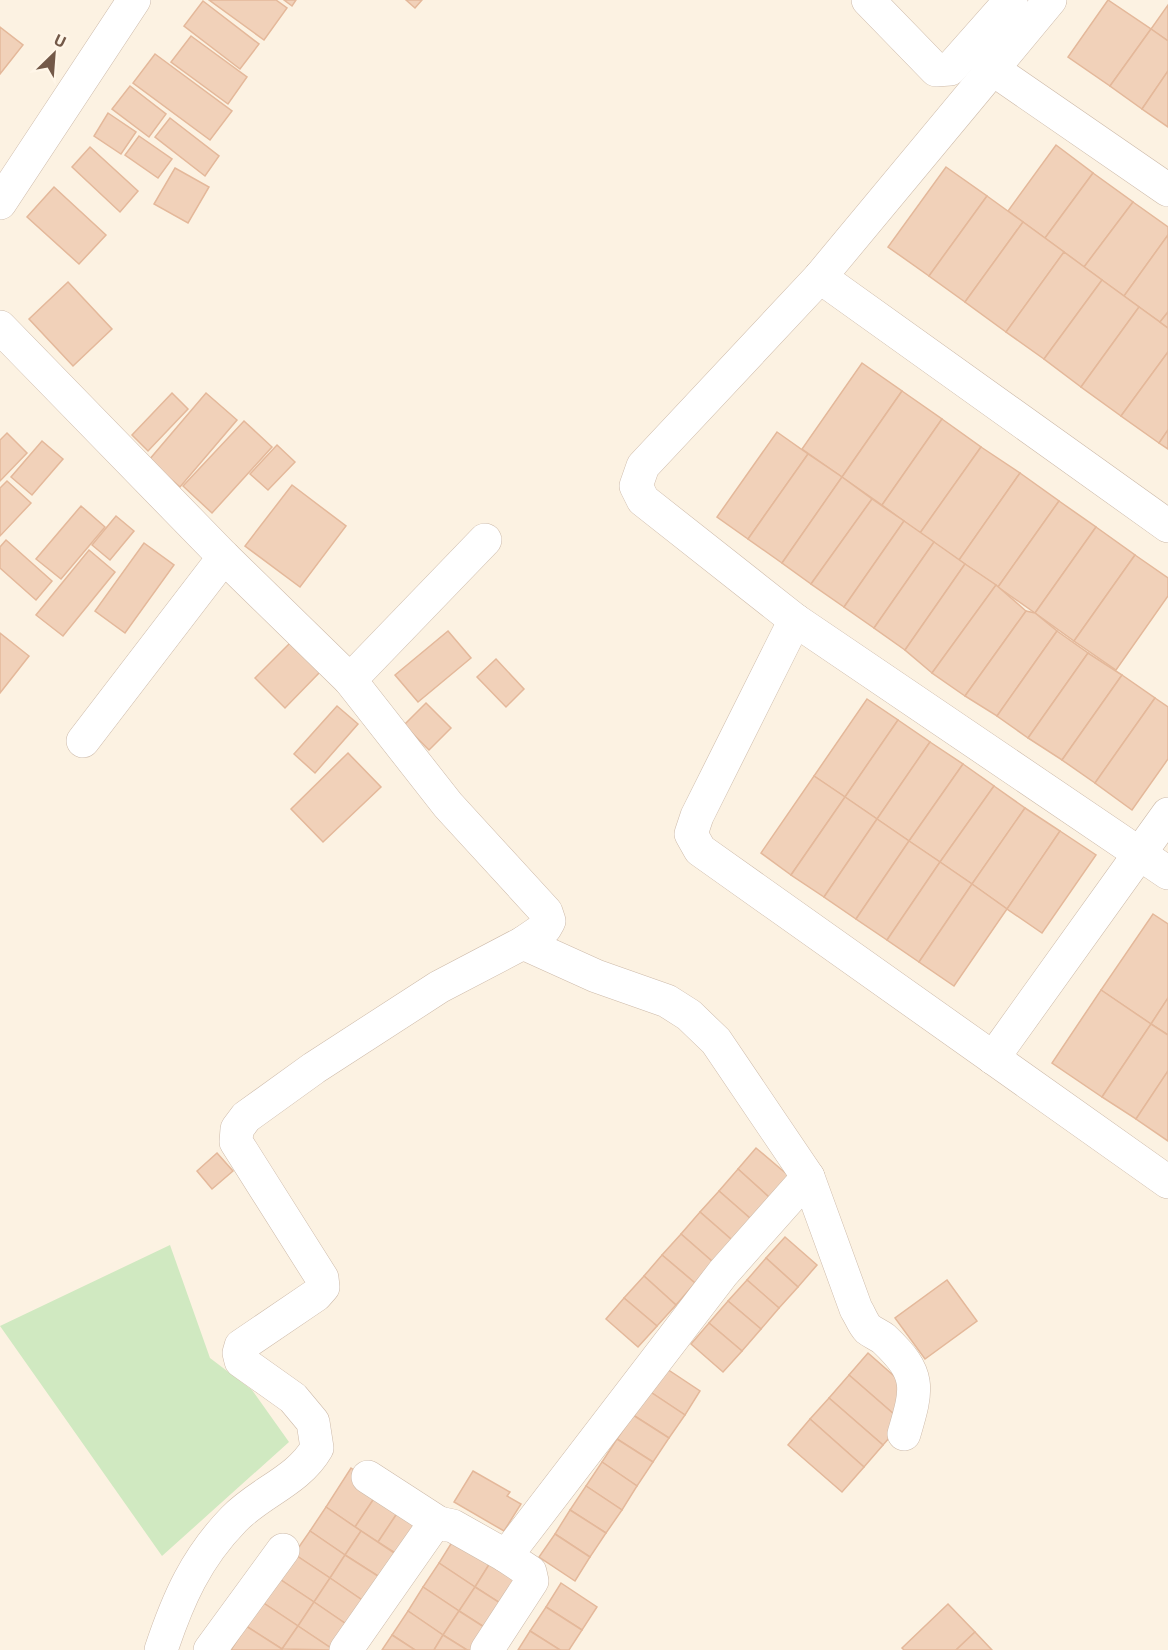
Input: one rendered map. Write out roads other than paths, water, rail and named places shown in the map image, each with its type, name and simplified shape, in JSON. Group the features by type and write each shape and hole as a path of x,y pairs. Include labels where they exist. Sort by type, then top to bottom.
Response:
{"street":[{"path":"0,202 134,0"},
{"path":"868,0 936,70 943,71 950,69 1011,0"},
{"path":"1050,0 820,277 643,466 636,486 643,500 795,620 1168,873"},
{"path":"994,70 1168,190"},
{"path":"820,277 1168,526"},
{"path":"2,334 350,680 448,805 546,912 549,921 545,928 523,943 439,987 324,1061 246,1117 237,1129 236,1142 322,1278 323,1287 315,1295 241,1346 239,1353 241,1361 293,1398 313,1422 317,1448 304,1467 235,1518 193,1572 186,1582 161,1650"},
{"path":"350,680 484,540"},
{"path":"83,741 224,557"},
{"path":"795,620 697,816 691,834 700,850 1168,1182"},
{"path":"993,1058 1168,814"},
{"path":"523,943 596,976 667,1001 689,1015 716,1041 808,1177 856,1309 867,1328 896,1351 912,1371 914,1401 904,1434"},
{"path":"506,1556 723,1273 808,1177"},
{"path":"368,1477 439,1523 453,1526 530,1572 532,1581 487,1650"},
{"path":"346,1650 426,1534 439,1523"},
{"path":"210,1650 283,1550"}]}
